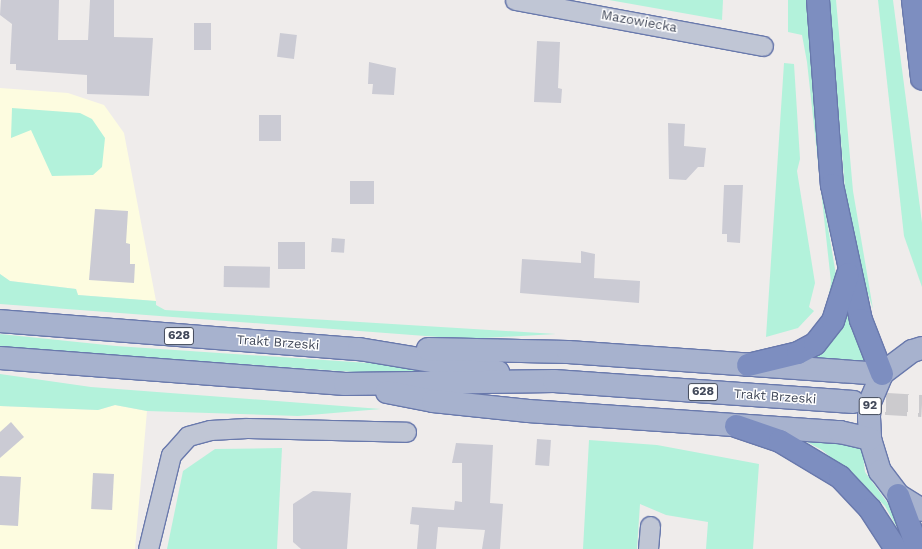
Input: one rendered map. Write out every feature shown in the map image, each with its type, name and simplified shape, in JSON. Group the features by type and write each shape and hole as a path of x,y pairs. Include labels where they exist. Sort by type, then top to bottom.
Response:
{"highway":[{"path":"818,0 832,185 849,271 866,334 882,374"},
{"path":"913,0 922,78"},
{"path":"748,365 798,353 814,344 833,321 849,271"},
{"path":"736,426 780,441 834,473 870,509 896,549"},
{"path":"898,495 918,549"}],"main road":[{"name":"Trakt Brzeski","path":"0,321 359,349 554,381"},
{"name":"92","path":"922,348 912,351 882,374 870,402 870,440 880,471 898,495 922,510"},
{"path":"359,349 568,352 882,374"},
{"name":"Trakt Brzeski","path":"0,358 345,384 554,381 853,402"},
{"path":"345,384 447,403 736,426 840,432 870,440"}],"street":[{"name":"Mazowiecka","path":"515,0 763,46"},
{"path":"148,549 171,455 188,436 210,430 247,428 406,432"},
{"path":"648,549 650,526"}],"shaded area":[{"path":"0,88 68,93 104,105 124,133 156,301 78,295 76,289 10,281 0,274"},
{"path":"115,405 147,411 135,549 0,549 0,406 98,410"}],"green space":[{"path":"609,0 723,0 722,20"},
{"path":"788,0 806,0 823,198 836,275 831,305 815,332 813,329 826,312 831,282 807,62 802,35 788,32"},
{"path":"829,0 836,0 853,191 873,309 859,267 846,200"},
{"path":"878,0 893,0 922,223 922,287 904,236"},
{"path":"784,63 794,64 800,159 797,171 815,283 809,307 814,311 798,328 766,337"},
{"path":"12,108 80,113 92,119 105,138 102,167 93,175 52,176 31,130 11,138"},
{"path":"0,274 10,281 76,289 78,295 156,301 156,305 165,310 556,334 465,339 0,304"},
{"path":"846,310 868,362 806,359"},
{"path":"0,334 116,346 383,364 459,374 383,374 0,347"},
{"path":"0,374 91,387 381,409 298,416 147,411 115,405 98,410 0,406"},
{"path":"794,435 862,445 865,472 900,520 905,542 885,506 869,490 822,450"},
{"path":"589,440 657,445 759,464 753,549 706,549 708,522 666,515 640,504 637,549 583,549"},
{"path":"282,448 277,549 167,549 183,471 215,449"}],"building":[{"path":"1,0 59,0 58,40 88,40 90,0 114,0 114,37 153,38 149,96 87,94 87,75 16,70 16,64 10,64 12,24 0,15"},
{"path":"194,23 211,23 211,50 194,50"},
{"path":"280,33 297,35 294,59 277,57"},
{"path":"537,41 560,42 558,88 562,89 561,103 534,102"},
{"path":"369,62 396,68 394,95 372,94 373,84 368,84"},
{"path":"259,115 281,115 281,141 259,141"},
{"path":"668,123 685,124 684,146 706,148 704,167 698,167 686,180 669,179"},
{"path":"350,181 374,181 374,204 350,204"},
{"path":"724,185 743,185 740,243 727,242 727,234 722,234"},
{"path":"95,209 128,211 126,243 130,244 130,264 135,264 134,283 89,280"},
{"path":"332,238 345,239 344,253 331,252"},
{"path":"278,242 305,242 305,269 278,269"},
{"path":"581,251 595,254 594,278 640,281 639,303 520,293 522,259 581,263"},
{"path":"224,266 270,267 270,288 224,287"},
{"path":"11,422 24,437 0,458 0,432"},
{"path":"537,439 551,440 549,466 535,465"},
{"path":"456,443 493,445 490,503 503,504 500,549 482,549 485,530 438,527 436,549 417,549 419,525 410,524 412,507 454,510 455,501 462,502 462,463 452,463"},
{"path":"93,473 114,474 112,510 91,509"},
{"path":"0,476 21,477 18,526 0,525"},
{"path":"313,491 351,493 347,549 301,549 293,542 293,504"}],"tunnel":[{"path":"853,402 922,406"}]}
